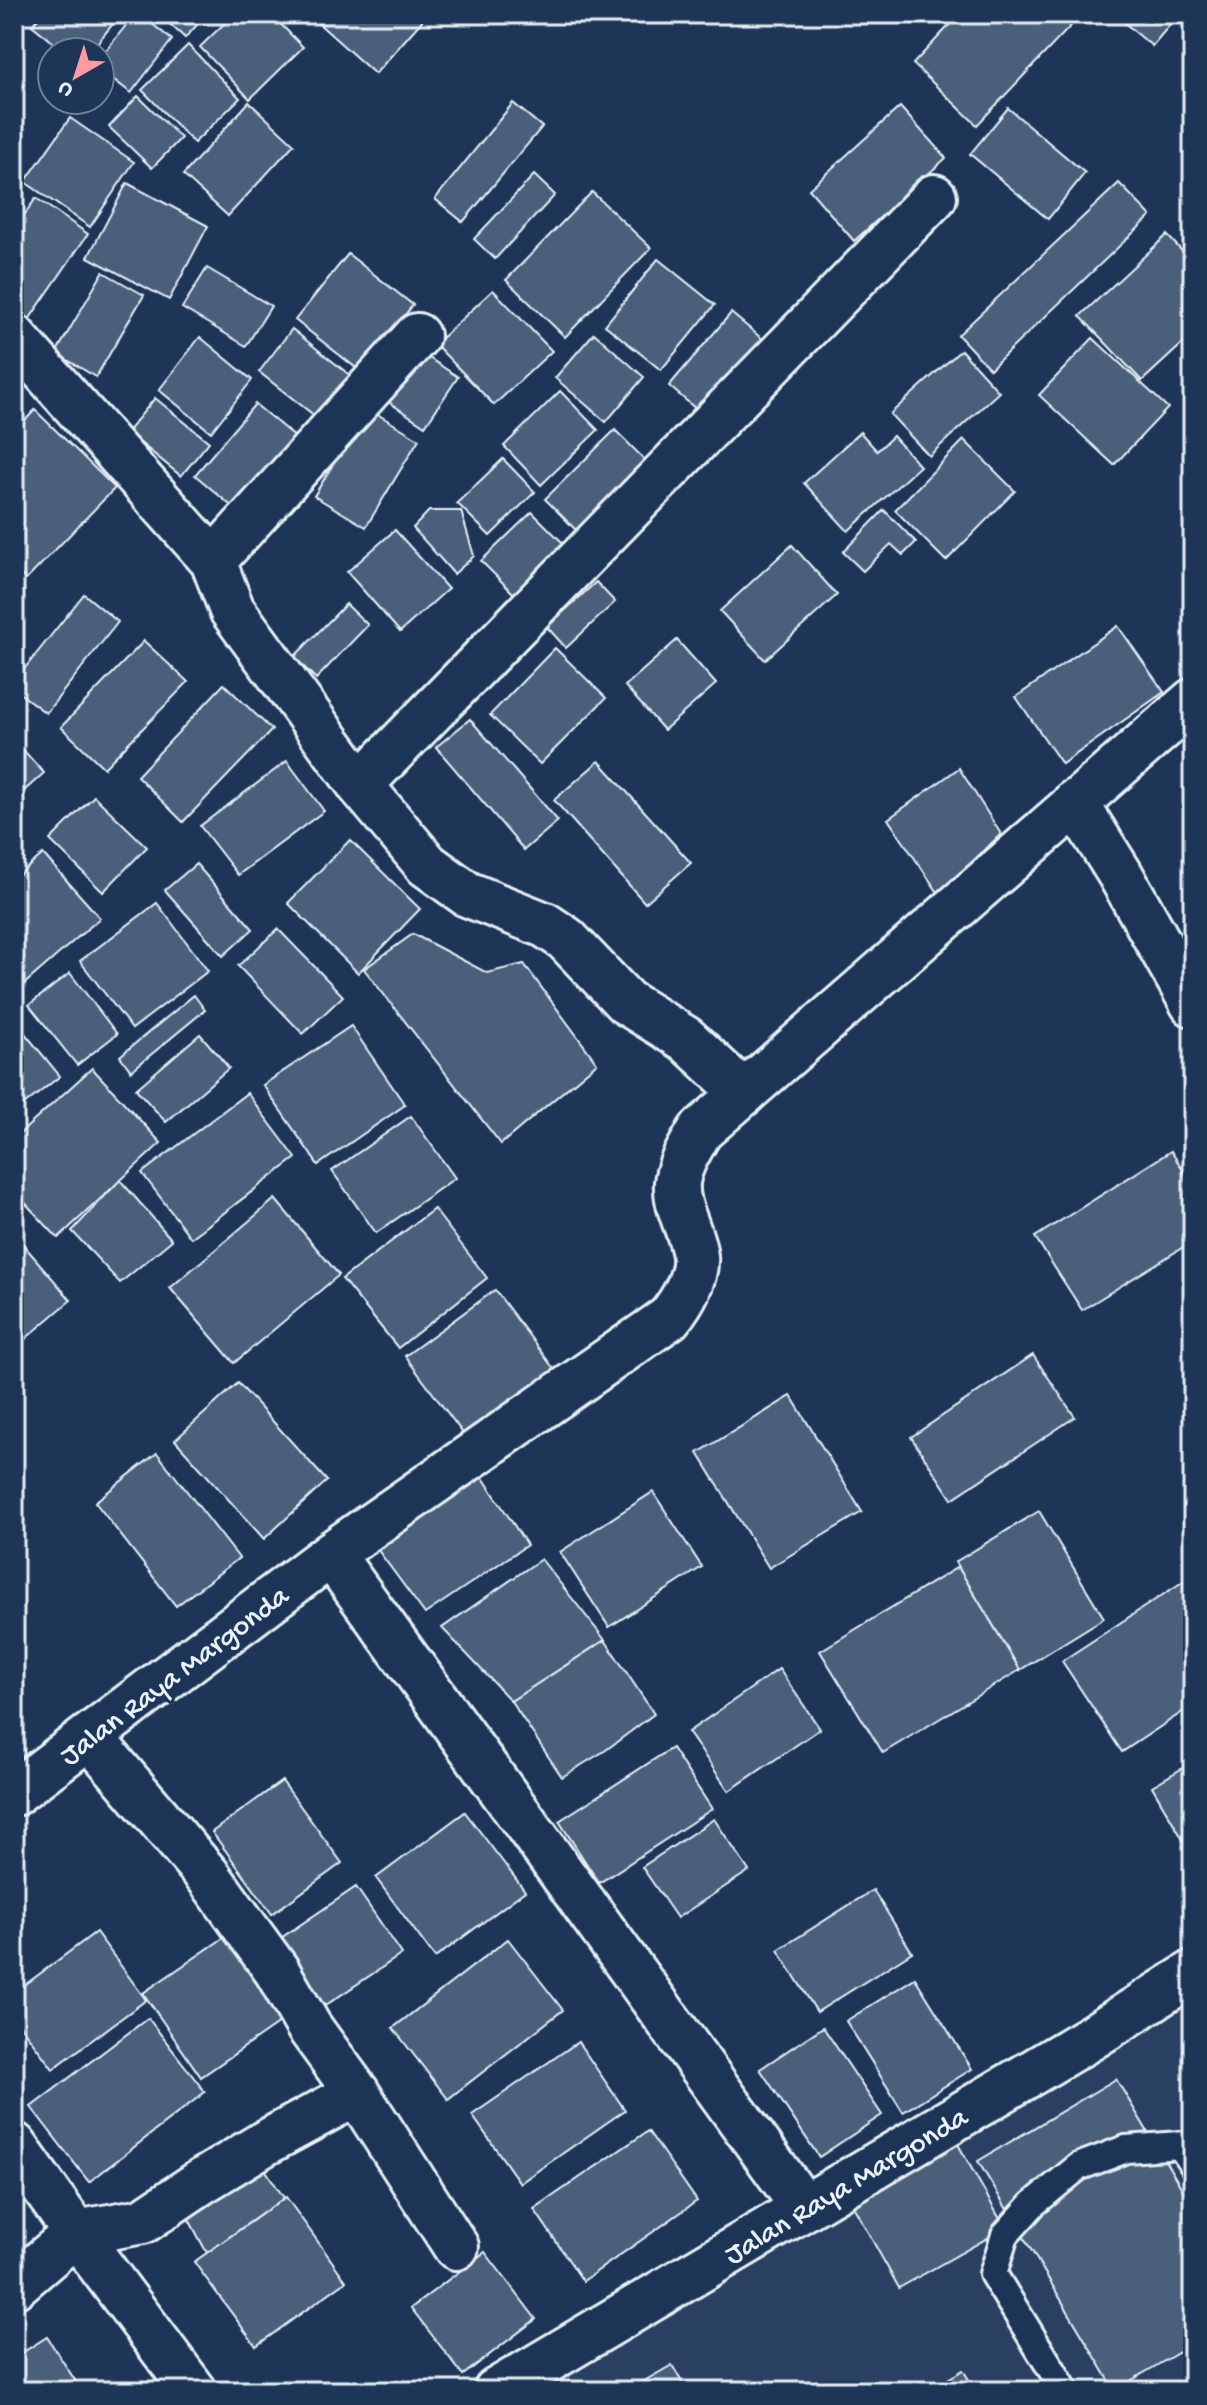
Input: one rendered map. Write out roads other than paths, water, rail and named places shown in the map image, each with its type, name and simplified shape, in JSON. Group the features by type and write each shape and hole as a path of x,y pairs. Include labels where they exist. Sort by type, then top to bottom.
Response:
{"street":[{"path":"360,785 934,197"},
{"path":"213,561 417,336"},
{"path":"14,337 213,561 232,610 360,785 427,865 467,894 545,925 566,939 626,1002 686,1039 744,1093"},
{"name":"Jalan Raya Margonda","path":"14,1793 331,1554 669,1318 680,1305 690,1283 695,1256 679,1208 677,1182 684,1157 700,1131 1193,701"},
{"path":"1075,802 1120,874 1193,1004"},
{"path":"331,1554 804,2208"},
{"path":"90,1737 209,1877 277,1971 309,2027 357,2093 456,2247"},
{"name":"Jalan Raya Margonda","path":"496,2391 1193,1973"},
{"path":"14,2286 76,2233 143,2221 265,2143 357,2093"},
{"path":"14,2145 194,2391"}],"lane":[{"path":"1065,2391 993,2274 1005,2235 1033,2204 1078,2167 1126,2149 1180,2145 1193,2164"}]}
